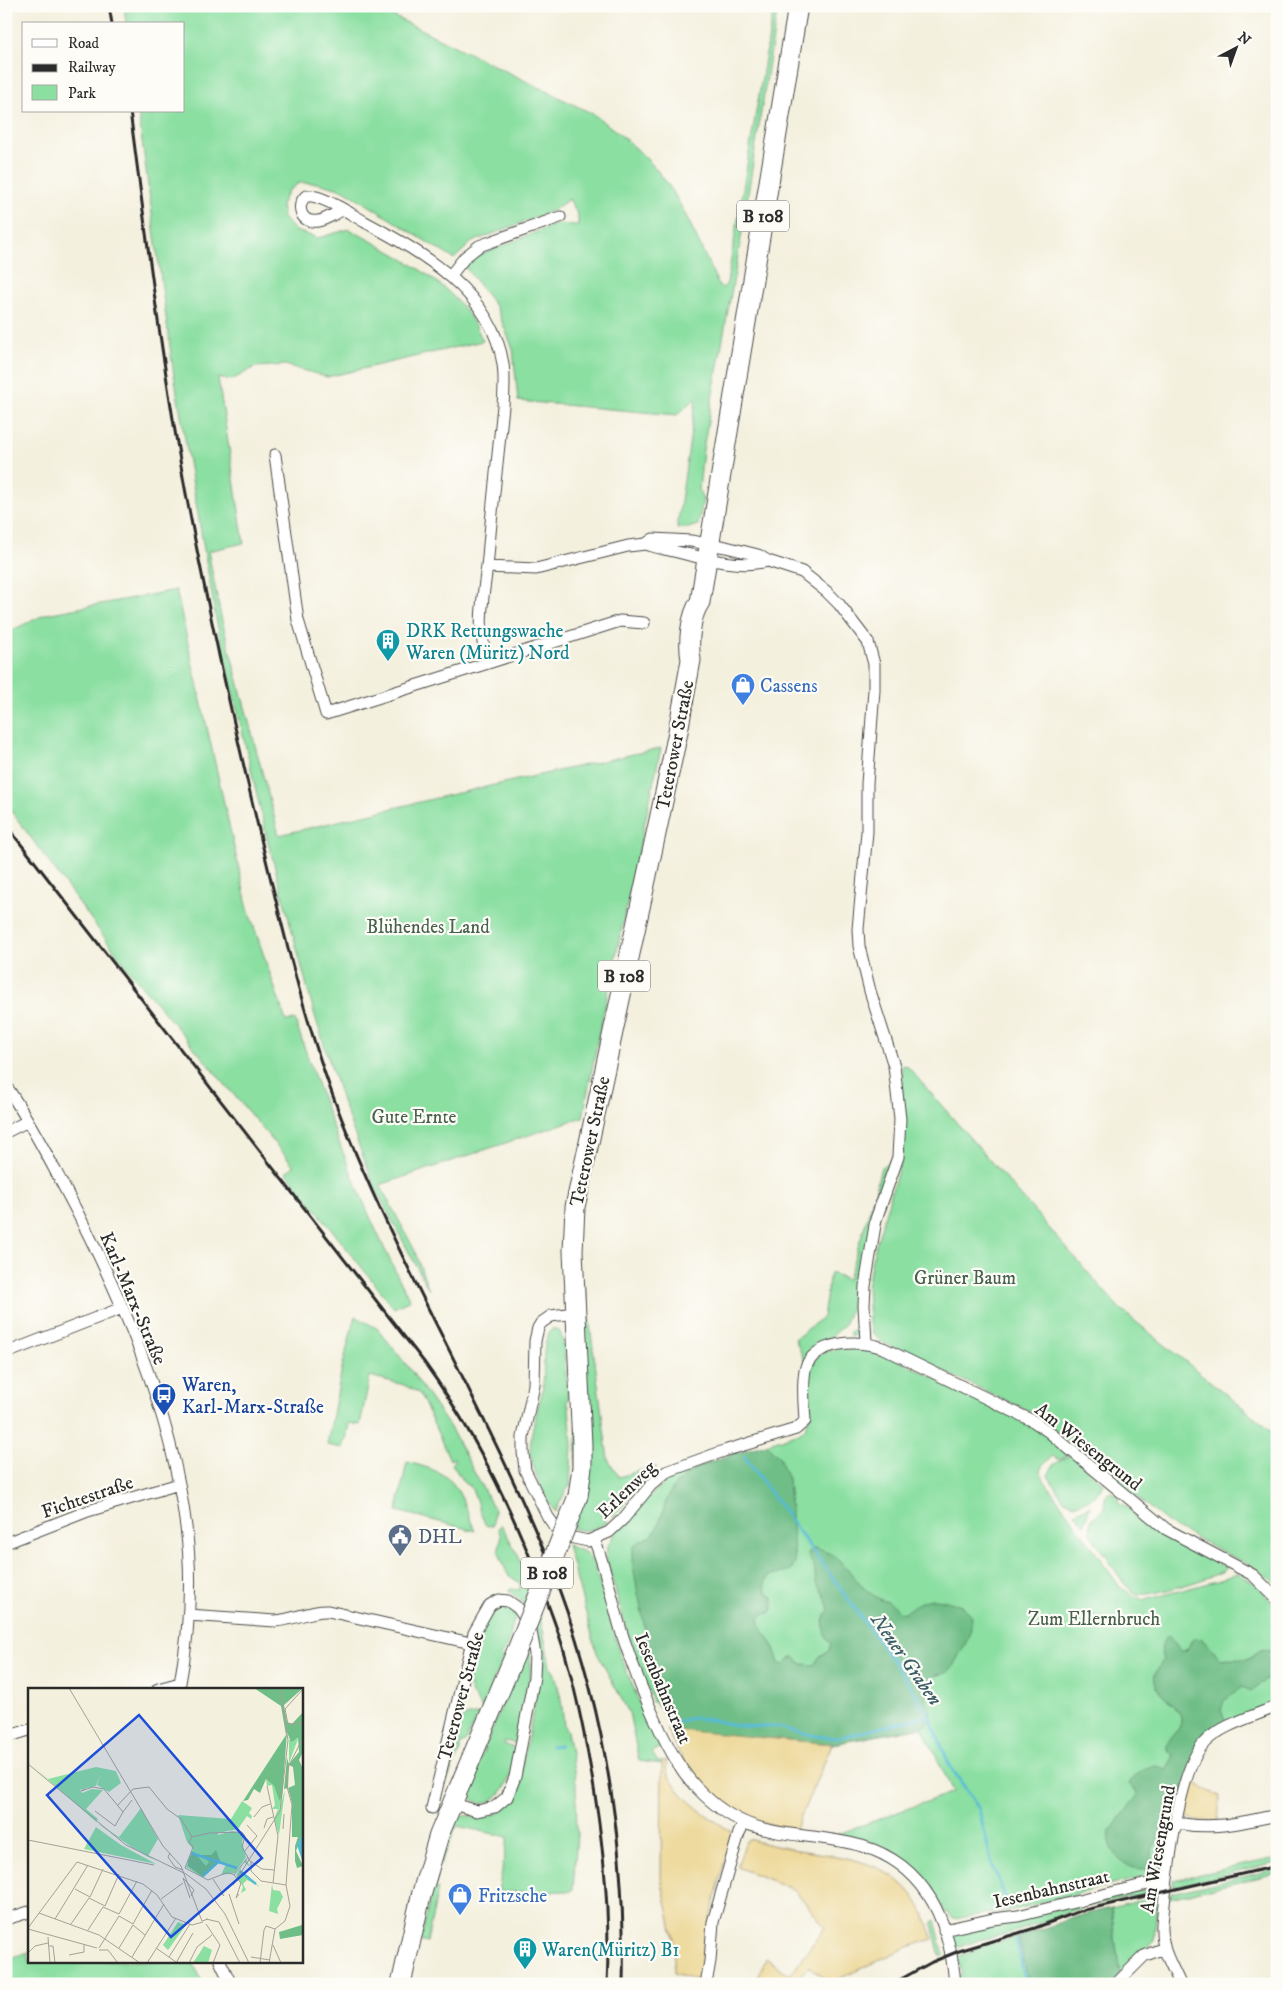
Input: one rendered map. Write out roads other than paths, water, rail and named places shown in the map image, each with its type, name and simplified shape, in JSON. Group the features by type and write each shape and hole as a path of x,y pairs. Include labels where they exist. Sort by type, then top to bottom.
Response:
{"main road":[{"name":"B 108","path":"709,548 798,6"},
{"name":"Teterower Straße","path":"401,1984 430,1861 451,1803 517,1650 578,1496 582,1467 582,1445 570,1313 572,1228 578,1186 674,748 691,660 689,652 695,610 700,602 709,548"}],"street":[{"path":"343,210 399,240 450,276 479,306 490,324 498,344 503,364 505,385 487,567 480,613 482,638 488,663"},
{"path":"450,276 465,257 479,246 560,217"},
{"path":"274,455 298,620 326,714 620,621 644,623"},
{"path":"487,567 536,569 620,548 646,544 655,548 709,548 757,564 774,562 802,572 839,604 868,642 874,664 874,690 866,784 867,832 858,930 859,946 870,991 894,1066 900,1119 898,1157 876,1219 864,1290 866,1342"},
{"name":"Karl-Marx-Straße","path":"6,1086 28,1121 89,1236 122,1308 149,1377 179,1484 187,1529 189,1557 188,1615 180,1686"},
{"path":"6,1132 28,1121"},
{"path":"6,1353 122,1308"},
{"name":"Erlenweg","path":"570,1313 556,1314 546,1319 541,1323 536,1335 536,1374 524,1437 523,1462 548,1517 556,1528 576,1540 594,1539 609,1532 651,1485 666,1472 792,1431 801,1426 805,1421 805,1371 812,1357 825,1348 840,1344 866,1342"},
{"name":"Am Wiesengrund","path":"866,1342 888,1350 1033,1421 1049,1432 1166,1529 1253,1575 1277,1599"},
{"name":"Fichtestraße","path":"6,1543 88,1512 179,1484"},
{"name":"Iesenbahnstraat","path":"594,1539 633,1666 651,1711 669,1747 684,1772 696,1787 711,1802 744,1823 773,1832 861,1846 886,1856 906,1869 922,1886 934,1904 944,1930 953,1964 955,1984"},
{"name":"Teterower Straße","path":"432,1808 471,1643 486,1609 494,1602 508,1600 521,1612 530,1626 535,1654 534,1677 515,1777 507,1797 494,1807 477,1811 451,1803"},
{"path":"188,1615 288,1620 314,1612 328,1611 471,1643"},
{"path":"165,1688 180,1686"},
{"name":"Am Wiesengrund","path":"1180,1984 1164,1948 1162,1924 1176,1823 1188,1775 1195,1756 1205,1742 1228,1727 1277,1706"},
{"path":"6,1737 28,1730"},
{"path":"1176,1823 1212,1827 1277,1815"},
{"path":"706,1984 713,1922 744,1823"},
{"name":"Iesenbahnstraat","path":"944,1930 993,1919 1018,1916 1143,1885 1157,1883 1166,1885"},
{"path":"6,1919 28,1912"},
{"path":"1116,1984 1144,1956 1164,1948"},
{"path":"220,1962 231,1984"}],"waterway":[{"name":"Neuer Graben","path":"744,1456 908,1682 929,1716 949,1764 979,1809 992,1864 1006,1899"},
{"path":"675,1722 693,1718 713,1720 736,1726 778,1727 816,1736 837,1738 929,1716"},
{"path":"551,1746 560,1745"},
{"name":"Neuer Graben","path":"1016,1940 1026,1984"}],"railway":[{"path":"109,6 112,22"},
{"path":"130,112 149,257 178,451 226,686 284,935 313,1037 349,1138 377,1203 472,1395 532,1523 559,1589 575,1637 601,1734 610,1784 621,1883 623,1984"},
{"path":"6,825 424,1362 459,1415 490,1469 540,1583 562,1644 577,1702 599,1820 605,1874 608,1929 607,1984"},
{"path":"892,1984 932,1962 959,1951 1035,1928 1080,1911 1277,1866"}],"place":[{"name":"DRK Rettungswache Waren (Müritz) Nord","path":"388,662"},
{"name":"Cassens","path":"743,706"},
{"name":"Waren, Karl-Marx-Straße","path":"164,1416"},
{"name":"DHL","path":"400,1557"},
{"name":"Fritzsche","path":"460,1916"},
{"name":"Waren(Müritz) B1","path":"525,1970"}],"park label":[{"name":"Blühendes Land","path":"428,926"},
{"name":"Gute Ernte","path":"414,1116"},
{"name":"Grüner Baum","path":"965,1277"},
{"name":"Zum Ellernbruch","path":"1094,1618"}]}
